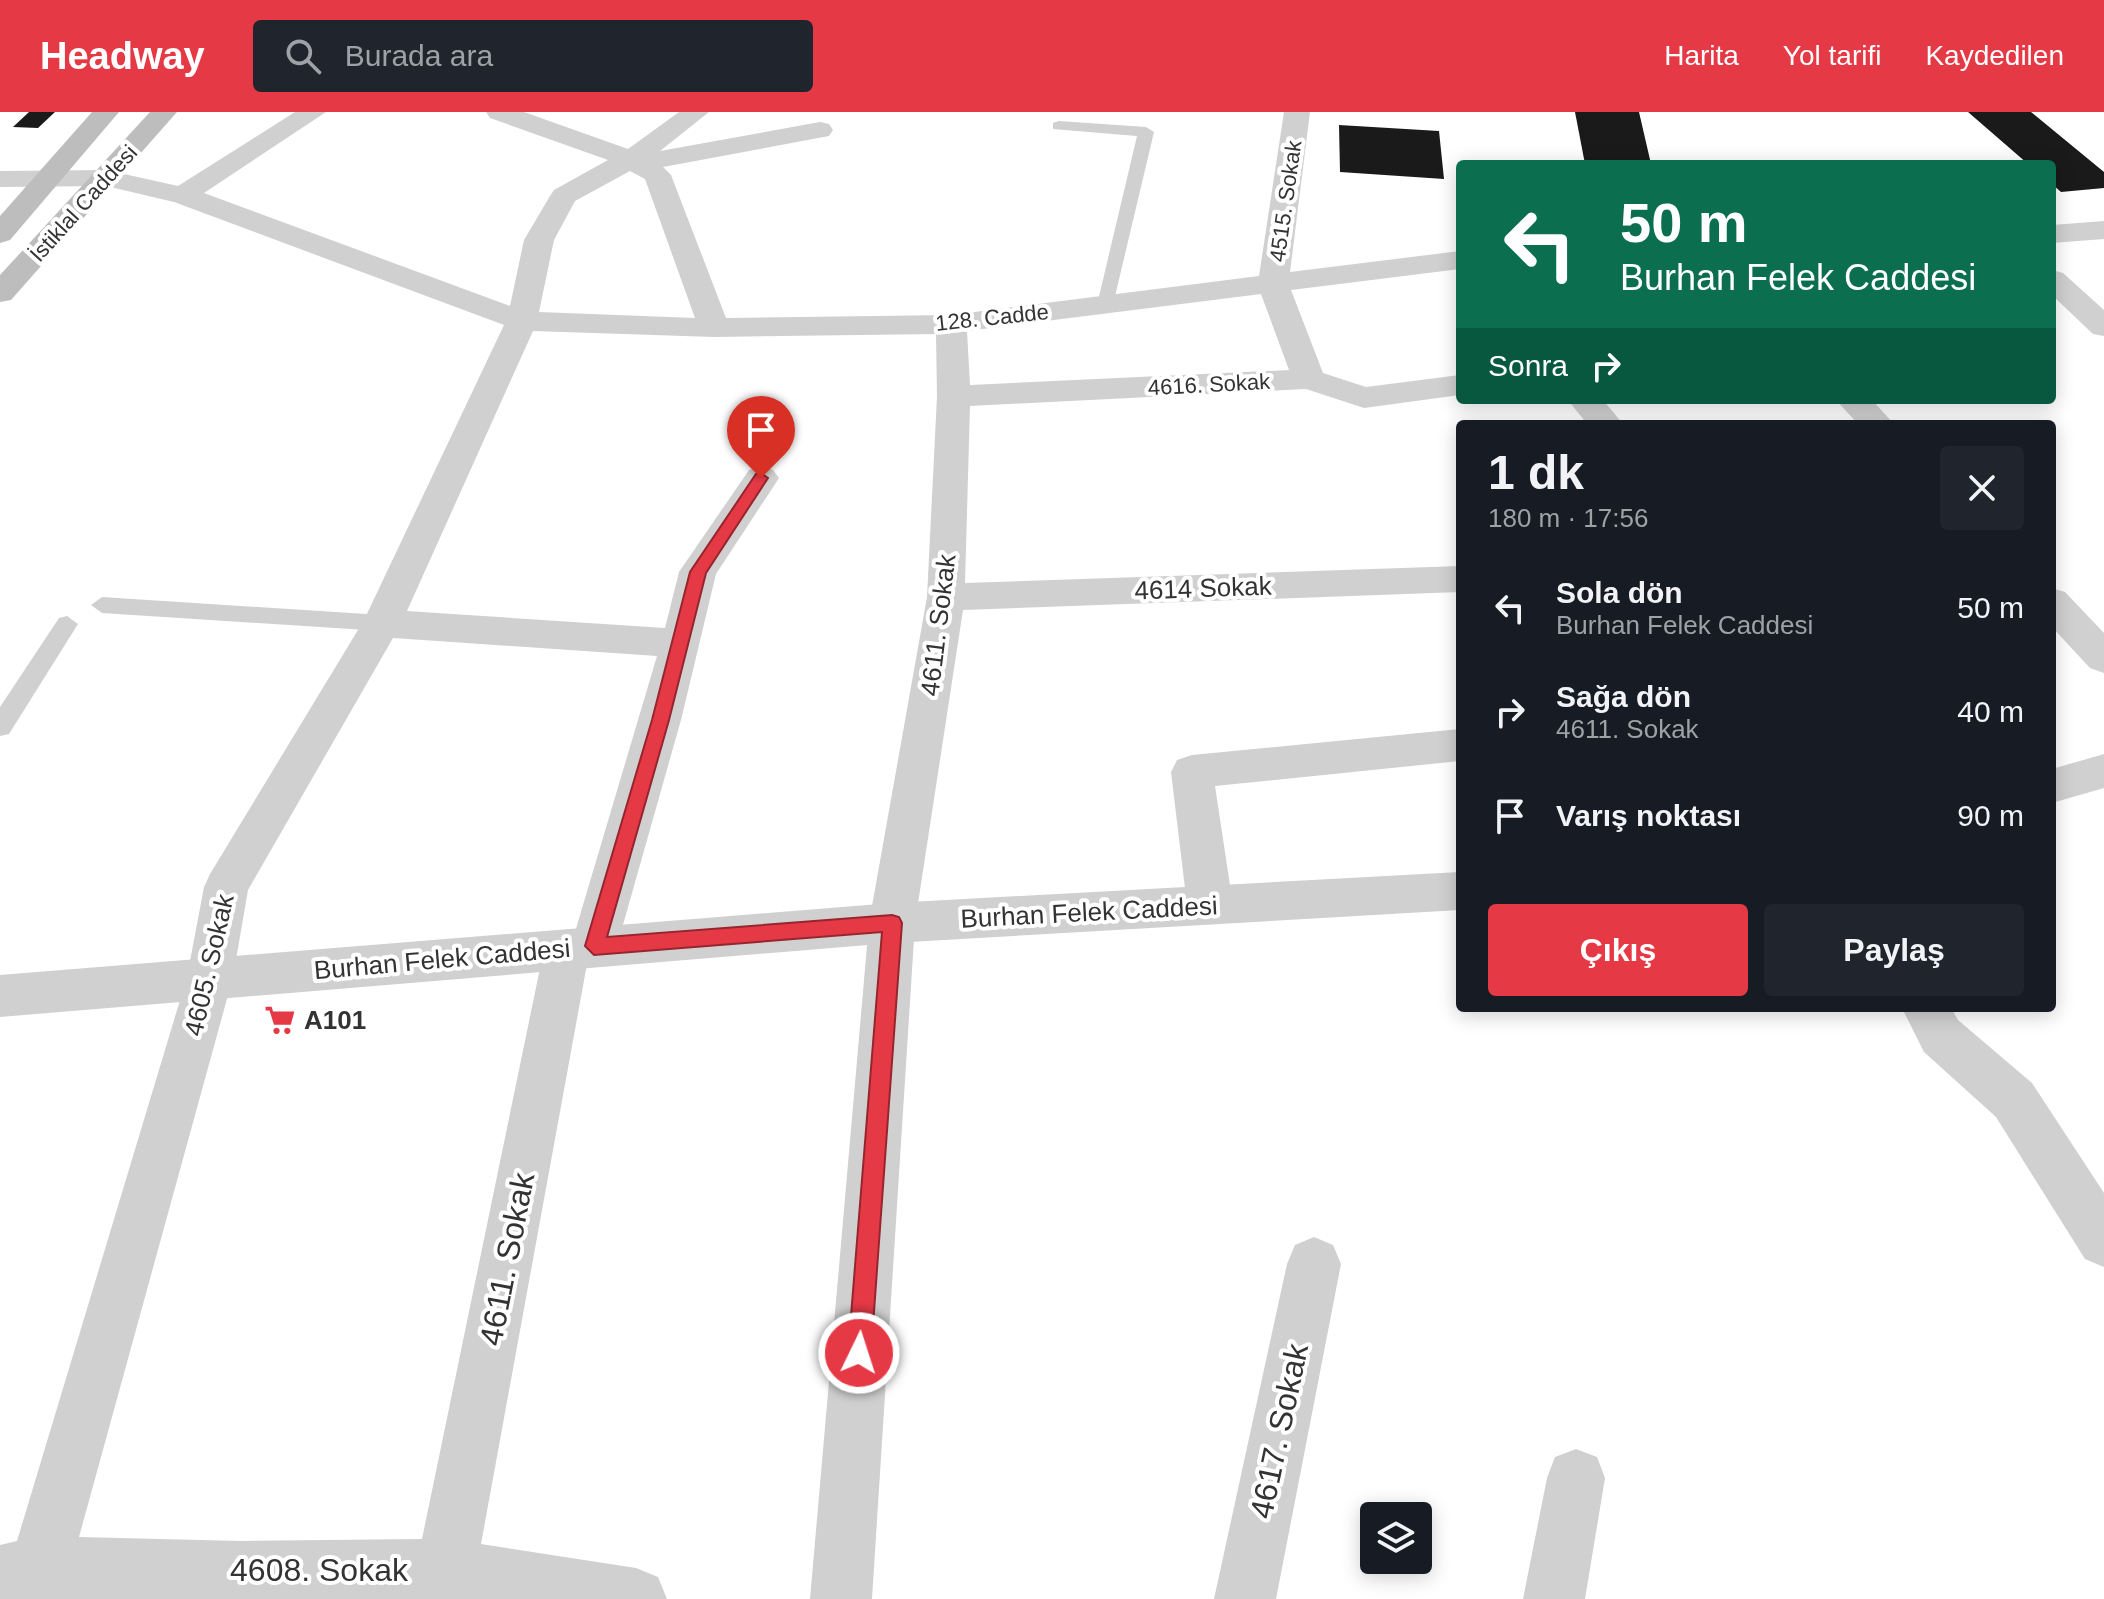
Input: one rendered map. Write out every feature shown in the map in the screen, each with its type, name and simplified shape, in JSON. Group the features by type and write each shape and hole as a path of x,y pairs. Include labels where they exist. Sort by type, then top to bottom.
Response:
{"main road":[{"name":"İstiklal Caddesi","path":"0,234 106,112"},
{"name":"İstiklal Caddesi","path":"0,293 164,112"}],"street":[{"path":"182,195 313,112"},
{"path":"499,112 634,161 657,175 714,328"},
{"path":"634,161 696,112"},
{"name":"4515. Sokak","path":"1297,112 1273,284 1309,379"},
{"path":"634,161 820,130"},
{"name":"4605. Sokak","path":"20,1571 210,977 226,887 382,623 522,321 539,240 564,196 634,161"},
{"name":"128. Cadde","path":"0,179 51,176 106,178 182,195 522,321 714,328 951,324 1456,261"},
{"path":"2056,234 2104,230"},
{"path":"2056,283 2104,327"},
{"name":"4611. Sokak","path":"841,1599 892,923 946,597 954,396 951,324"},
{"name":"4616. Sokak","path":"954,396 1309,379 1364,398 1456,386"},
{"path":"1588,404 1602,420"},
{"path":"1857,404 1873,420"},
{"name":"4611. Sokak","path":"446,1569 581,948 680,643 698,572 761,478"},
{"name":"4614 Sokak","path":"946,597 1456,579"},
{"path":"2056,606 2104,658"},
{"path":"382,623 680,643"},
{"path":"1210,905 1192,772 1456,745"},
{"path":"2056,785 2104,771"},
{"name":"Burhan Felek Caddesi","path":"0,996 892,923 1456,891"},
{"path":"1928,1012 1941,1036 2014,1100 2104,1240"},
{"name":"4617. Sokak","path":"1245,1599 1314,1264"},
{"path":"1554,1599 1576,1478"},
{"name":"4608. Sokak","path":"20,1571 446,1569 636,1599"}],"lane":[{"path":"1059,126 1146,132 1106,305"},
{"path":"102,605 382,623"},
{"path":"0,727 67,624"}],"building":[{"path":"29,112 55,112 38,128 13,127"},
{"path":"1575,112 1639,112 1650,160 1584,160"},
{"path":"1968,112 2031,112 2104,172 2104,188 2061,192 2056,188 2056,160 2023,160"},
{"path":"1339,125 1439,131 1444,179 1340,172"}],"place":[{"name":"A101","path":"280,1020"}],"route":[{"path":"761,478 698,572 661,720 594,946 892,923 859,1353"}]}
